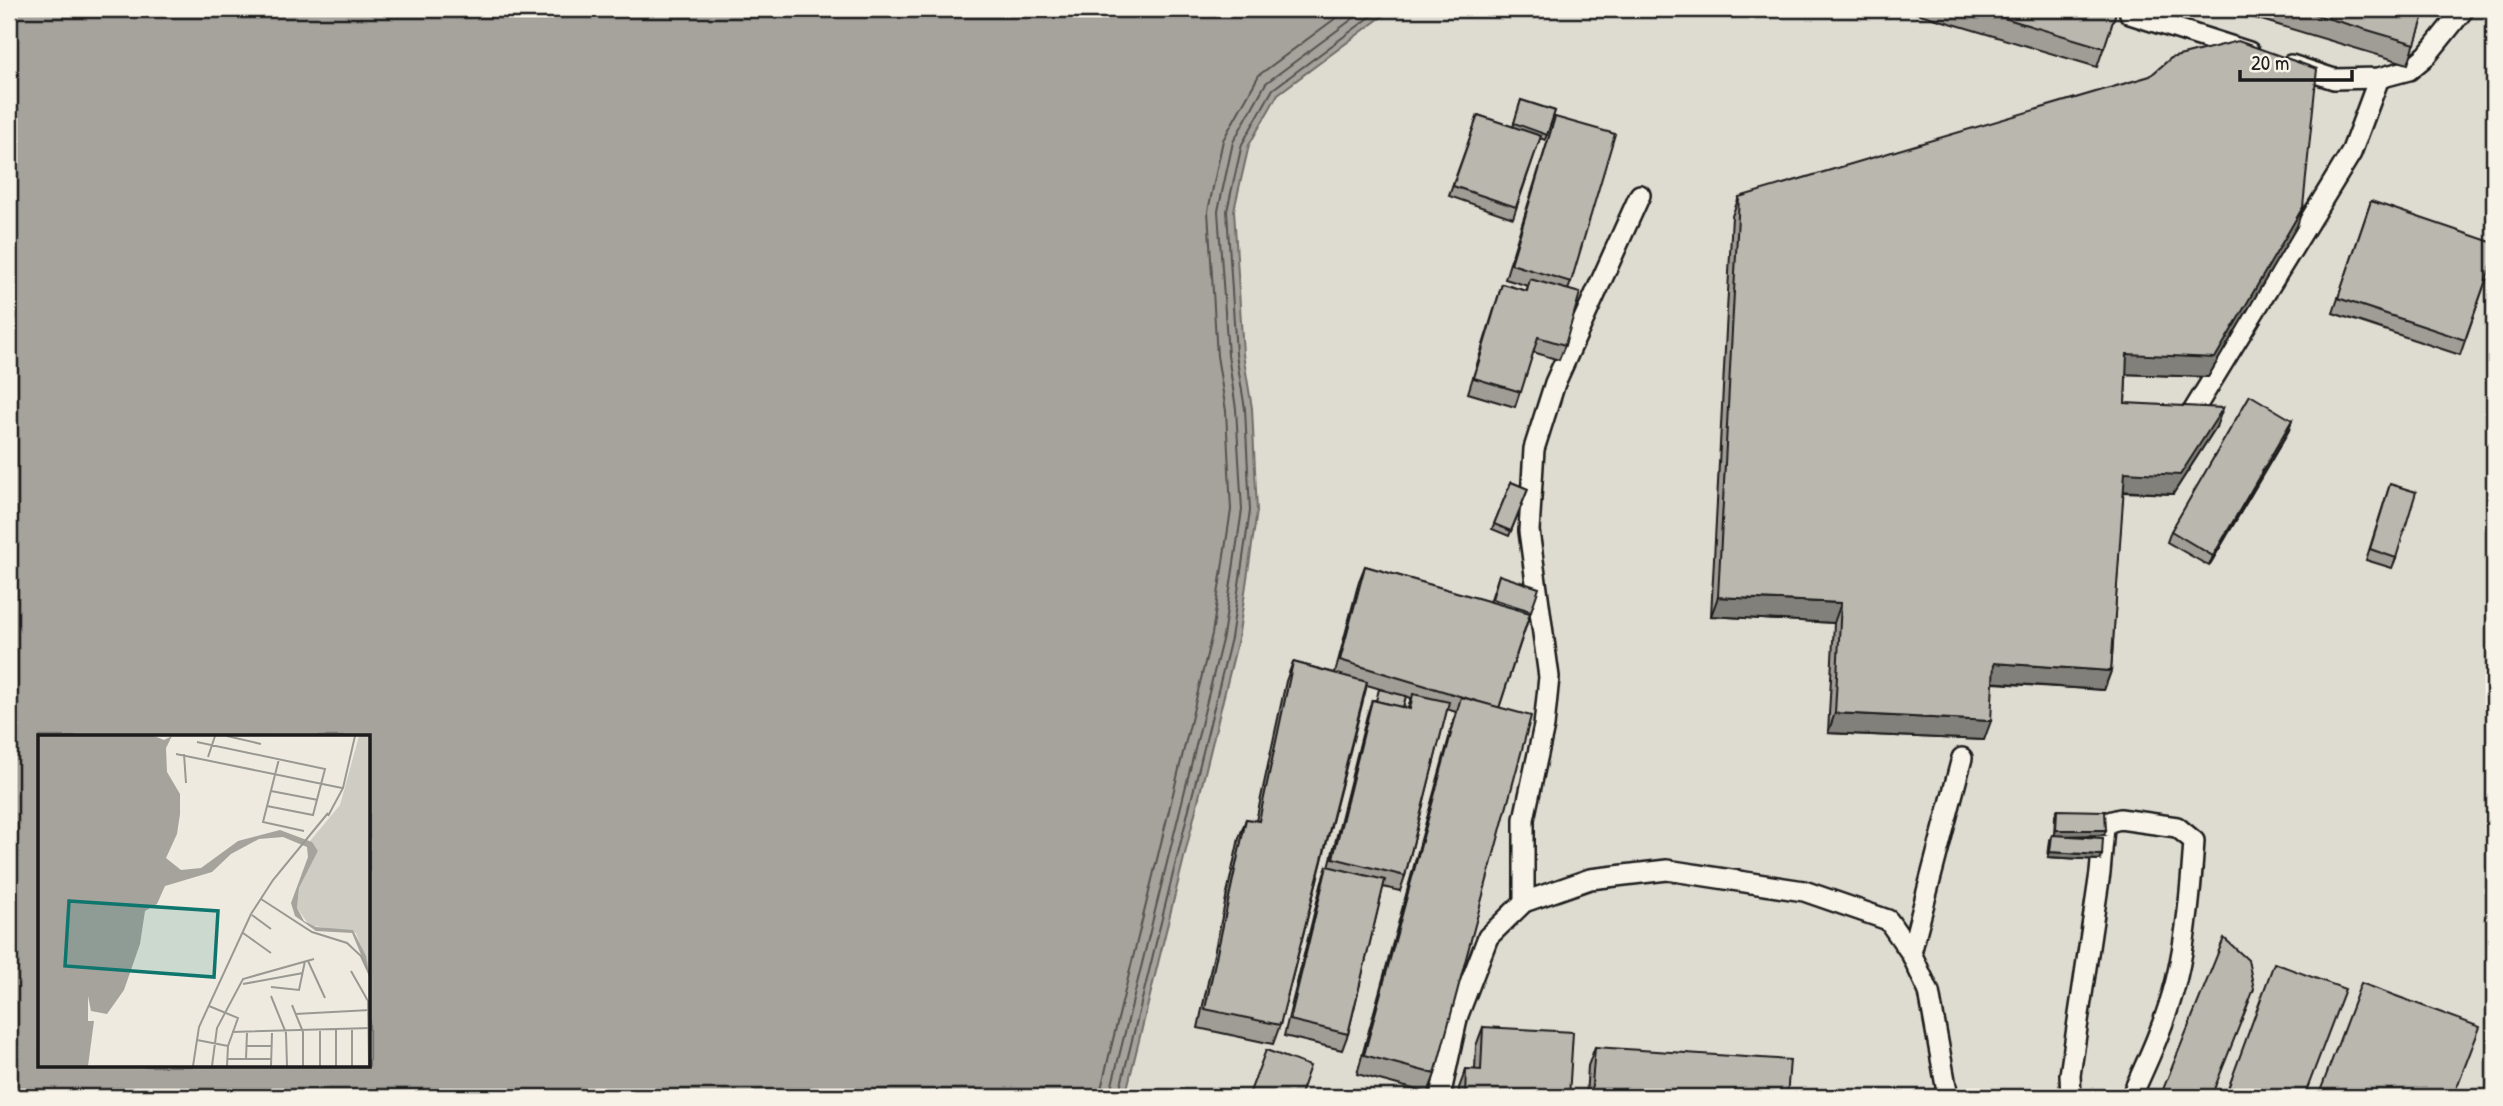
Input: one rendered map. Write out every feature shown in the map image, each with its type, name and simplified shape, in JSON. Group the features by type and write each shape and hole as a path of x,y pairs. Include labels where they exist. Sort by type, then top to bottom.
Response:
{"lane":[{"path":"2130,14 2334,79 2379,78 2409,70 2427,55 2463,9"},
{"path":"2192,413 2351,153 2379,78"},
{"path":"1524,902 1524,820 1544,726 1549,677 1529,531 1534,449 1555,383 1640,195"},
{"path":"1911,953 1962,758"},
{"path":"2071,1097 2070,1075 2100,873 2104,828 2109,822 2120,819 2177,827 2194,841 2191,900 2176,982 2131,1097"},
{"path":"1440,1097 1458,1015 1488,937 1524,902 1590,879 1667,870 1804,891 1888,920 1911,953 1929,992 1948,1097"}],"shaded area":[{"path":"1392,9 2494,9 2494,1097 1125,1097 1238,639 1257,511 1252,408 1243,354 1234,210 1249,145 1278,94"}],"water":[{"path":"9,9 1392,9 1278,94 1249,145 1234,210 1243,354 1252,408 1257,511 1238,639 1125,1097 9,1097"}],"building":[{"path":"1974,9 2117,9 2104,48"},
{"path":"2296,9 2426,9 2415,44"},
{"path":"2238,41 2317,69 2303,207 2215,358 2127,354 2125,403 2223,408 2180,475 2125,472 2111,671 1994,663 1991,721 1835,713 1841,603 1718,597 1739,197 2150,76 2171,58"},
{"path":"1521,100 1555,111 1547,135 1514,123"},
{"path":"1478,115 1541,136 1516,207 1453,186"},
{"path":"1555,117 1615,134 1571,282 1511,264"},
{"path":"2371,201 2494,243 2494,257 2465,340 2338,298"},
{"path":"1530,279 1580,293 1565,345 1538,337 1521,392 1474,378 1502,284 1527,291"},
{"path":"2250,395 2292,420 2213,556 2171,531"},
{"path":"1511,482 1528,489 1511,531 1494,524"},
{"path":"2390,484 2416,492 2396,558 2370,549"},
{"path":"1365,566 1530,613 1499,708 1340,660"},
{"path":"1499,575 1539,588 1531,611 1492,599"},
{"path":"1293,662 1367,682 1280,1025 1205,1009 1246,819 1259,821"},
{"path":"1379,689 1406,696 1403,707 1376,701"},
{"path":"1413,694 1449,702 1405,876 1333,858 1372,700 1410,709"},
{"path":"1461,697 1531,716 1435,1074 1364,1055"},
{"path":"2057,810 2105,811 2106,830 2056,830"},
{"path":"2052,835 2103,838 2102,855 2050,852"},
{"path":"1327,866 1385,880 1348,1034 1290,1020"},
{"path":"2224,938 2248,960 2254,989 2211,1097 2160,1097"},
{"path":"2274,963 2345,989 2304,1097 2225,1097"},
{"path":"2361,983 2480,1027 2453,1097 2318,1097"},
{"path":"1483,1027 1573,1032 1569,1097 1465,1097 1466,1069 1481,1070"},
{"path":"1595,1047 1790,1060 1787,1097 1591,1097"},
{"path":"1266,1050 1310,1066 1299,1097 1248,1097"}]}
